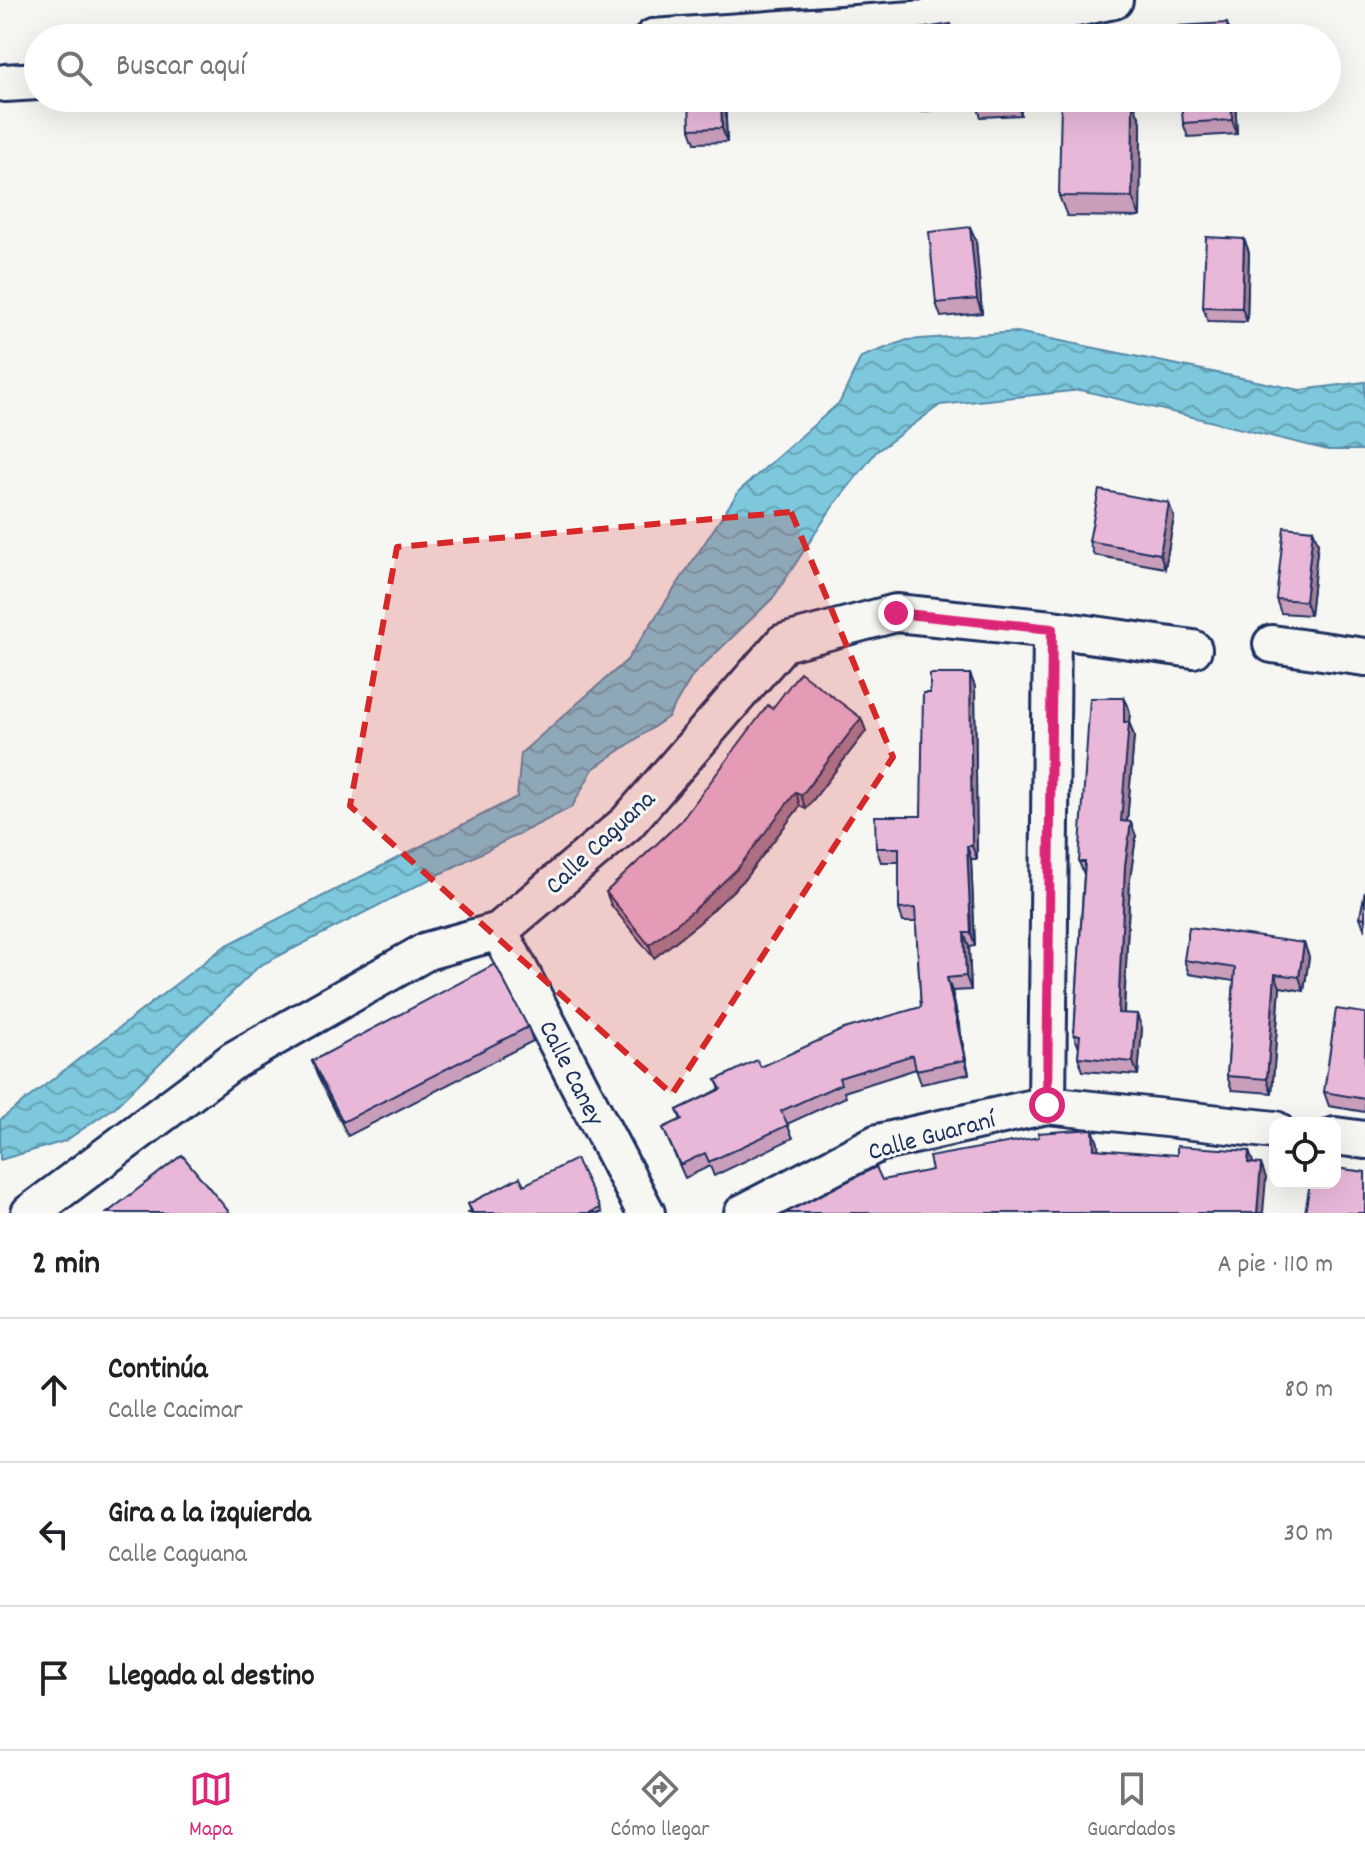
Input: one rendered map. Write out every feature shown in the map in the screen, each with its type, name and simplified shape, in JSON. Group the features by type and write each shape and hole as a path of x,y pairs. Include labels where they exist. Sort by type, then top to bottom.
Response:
{"street":[{"path":"855,24 1072,9 1114,0"},
{"name":"Calle Caguana","path":"30,1213 234,1060 427,951 499,931 627,823 783,643 896,613 1052,629 1193,649"},
{"path":"1047,1105 1052,629"},
{"path":"1272,644 1365,657"},
{"name":"Calle Caney","path":"499,931 646,1213"},
{"name":"Calle Guaraní","path":"743,1213 878,1143 1047,1105 1269,1129"},
{"path":"1341,1137 1365,1140"}],"highlighted area":[{"path":"791,512 893,757 672,1094 350,806 397,547"}],"water":[{"path":"1017,332 1300,390 1365,382 1365,450 1328,450 1081,390 940,405 876,452 831,509 773,598 693,675 668,717 593,769 572,807 259,966 115,1107 65,1141 0,1160 0,1120 225,946 517,797 521,753 627,660 739,491 840,402 861,357 907,340"}],"building":[{"path":"689,112 721,112 722,128 690,129"},
{"path":"1061,112 1133,112 1132,197 1059,196"},
{"path":"1182,112 1232,112 1232,120 1183,123"},
{"path":"970,227 977,299 936,303 929,232"},
{"path":"1206,237 1244,239 1242,308 1203,307"},
{"path":"1099,490 1169,503 1160,554 1089,541"},
{"path":"1284,527 1313,530 1305,601 1276,599"},
{"path":"800,672 861,718 801,796 796,792 738,868 694,910 649,945 606,892 681,821 768,705 772,709"},
{"path":"930,674 970,674 972,846 967,846 971,933 964,933 966,976 947,978 965,1060 916,1070 913,1055 839,1078 841,1084 781,1111 788,1125 709,1162 705,1153 680,1165 663,1128 682,1119 677,1110 721,1089 716,1080 757,1060 761,1067 844,1029 921,1007 915,908 899,909 899,848 876,848 875,816 921,816 923,693 930,693"},
{"path":"1090,698 1124,698 1124,722 1129,722 1121,821 1131,822 1125,865 1118,1013 1137,1014 1133,1062 1078,1057 1080,1035 1074,1035 1085,862 1079,862"},
{"path":"1365,892 1365,918 1360,917"},
{"path":"1189,927 1304,943 1299,977 1275,974 1267,1079 1227,1076 1235,968 1184,960"},
{"path":"495,964 528,1027 343,1122 312,1061"},
{"path":"1336,1009 1365,1013 1365,1099 1324,1092"},
{"path":"1093,1129 1094,1149 1177,1155 1177,1146 1249,1151 1248,1163 1261,1164 1257,1213 785,1213 876,1167 882,1180 932,1170 929,1157 1039,1137 1038,1133"},
{"path":"182,1155 230,1213 107,1213"},
{"path":"576,1159 600,1208 589,1213 467,1213 472,1211 468,1204 520,1177 524,1185"},
{"path":"1341,1169 1365,1172 1365,1213 1305,1213 1309,1189 1341,1189"}],"route":[{"path":"896,613 1052,629 1047,1105"}]}
